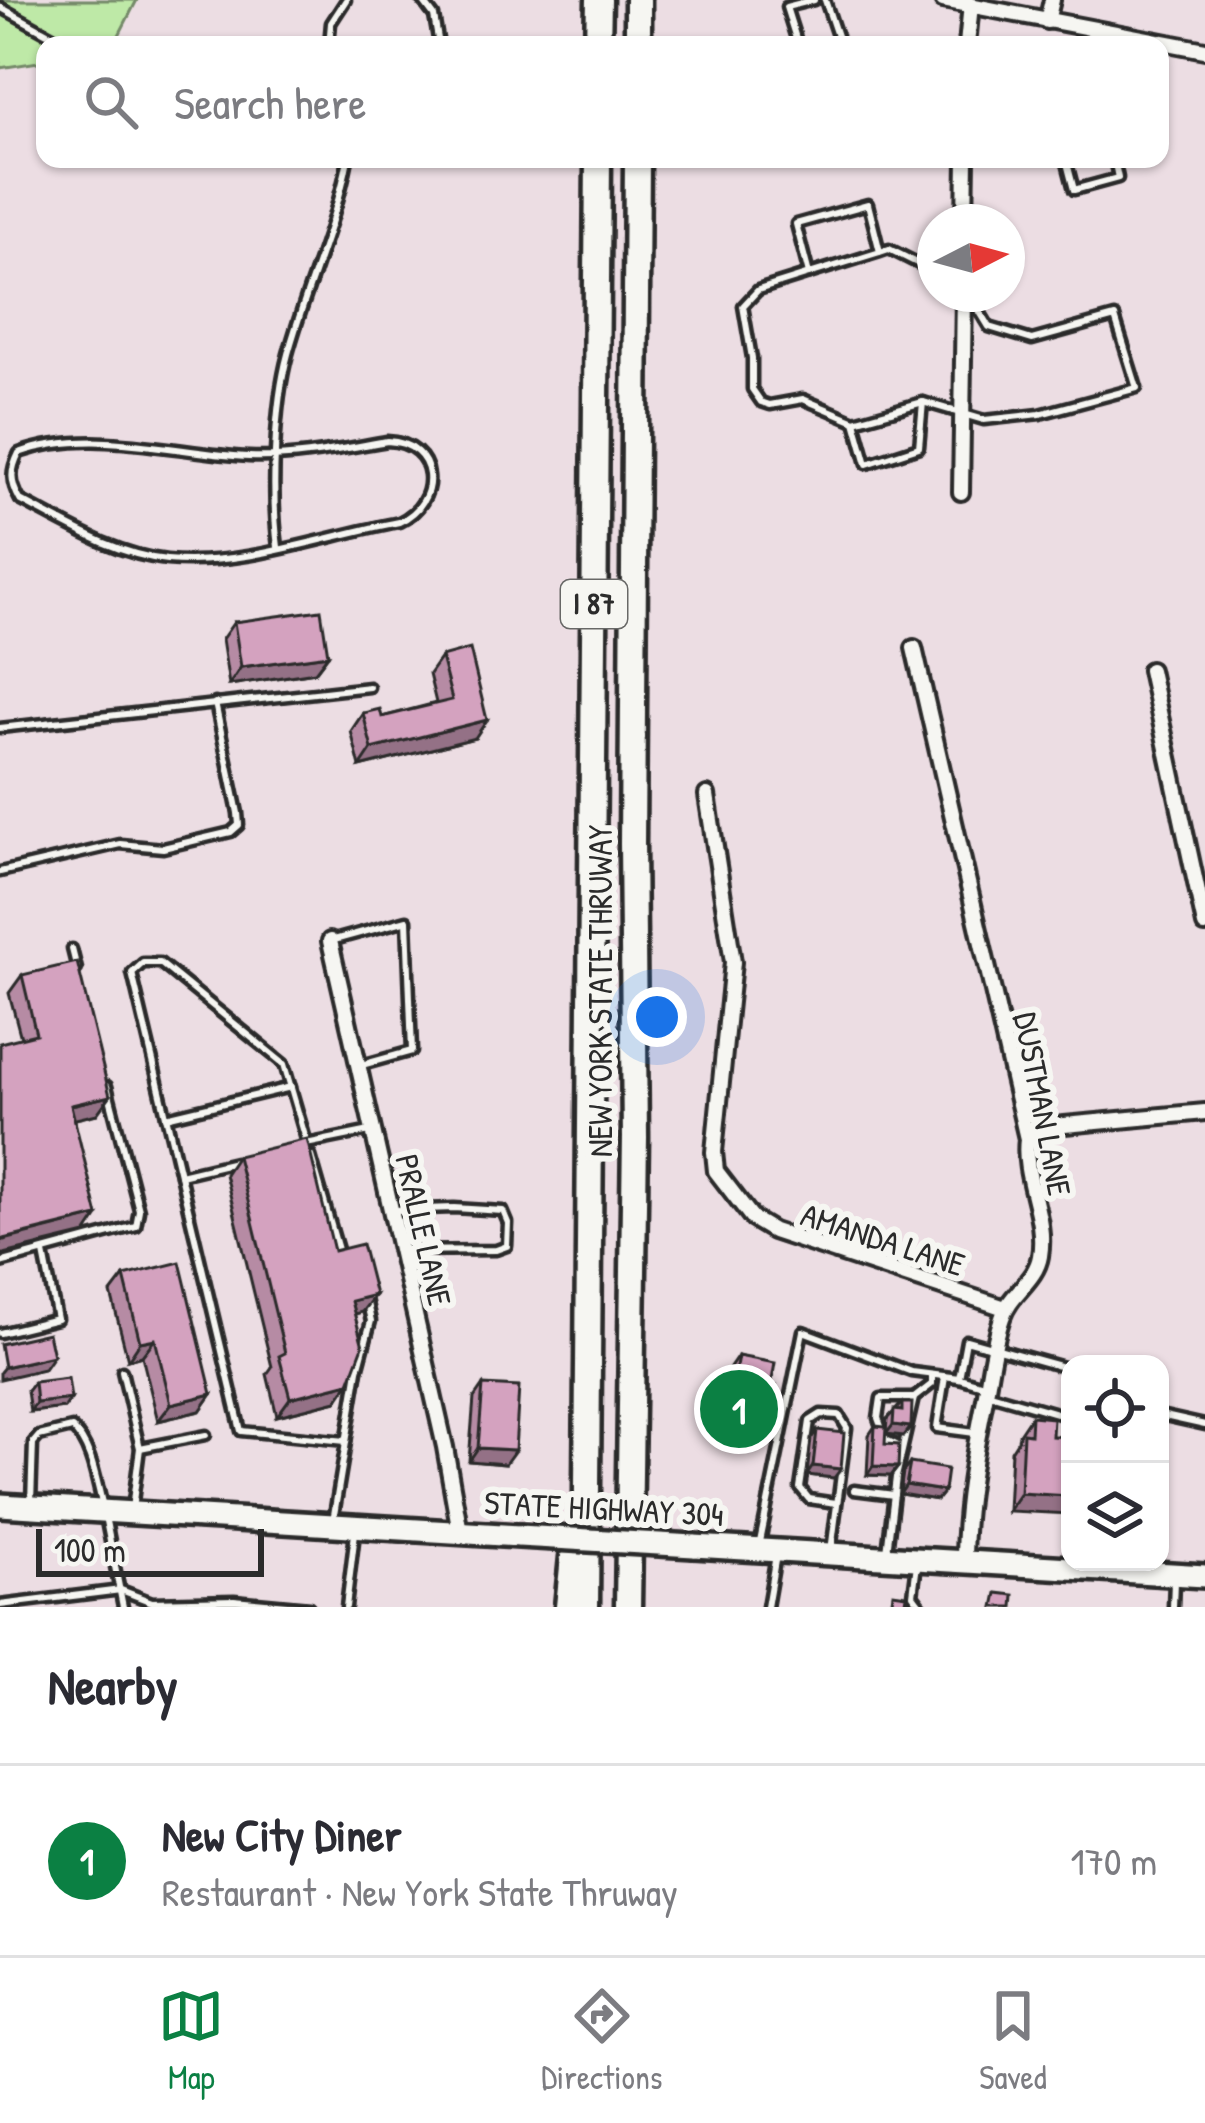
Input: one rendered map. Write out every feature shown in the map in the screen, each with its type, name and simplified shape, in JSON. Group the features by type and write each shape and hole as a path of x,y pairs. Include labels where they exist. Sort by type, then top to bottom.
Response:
{"highway":[{"path":"598,36 599,0"},
{"path":"638,0 638,36"},
{"name":"NEW YORK STATE THRUWAY","path":"586,1607 598,168"},
{"name":"NEW YORK STATE THRUWAY","path":"628,1607 637,168"},
{"path":"568,1607 588,1412"},
{"path":"632,1431 644,1607"}],"main road":[{"name":"STATE HIGHWAY 304","path":"0,1504 1061,1565"},
{"name":"STATE HIGHWAY 304","path":"1152,1571 1205,1576"}],"street":[{"path":"944,0 1047,21 1092,36"},
{"path":"1047,21 1052,0"},
{"path":"968,36 972,3"},
{"path":"1169,46 1205,50"},
{"path":"965,204 966,168"},
{"path":"961,492 966,312"},
{"name":"DUSTMAN LANE","path":"914,648 1027,1138 1024,1160 1042,1230 1040,1260 1005,1308 995,1346 965,1508 964,1563"},
{"path":"1150,670 1205,925"},
{"name":"AMANDA LANE","path":"707,795 733,962 716,1171 753,1219 772,1232 1005,1308"},
{"name":"PRALLE LANE","path":"330,941 446,1447 460,1532"},
{"path":"1027,1138 1036,1130 1054,1126 1205,1112"}],"lane":[{"path":"330,36 331,23 346,0"},
{"path":"422,0 434,16 437,36"},
{"path":"795,36 786,7 814,0"},
{"path":"825,0 837,36"},
{"path":"0,7 53,36"},
{"path":"278,547 281,388 345,168"},
{"path":"1068,168 1074,190 1118,178 1116,168"},
{"path":"809,274 796,224 868,204 880,252"},
{"path":"917,263 889,249 758,290 746,300 742,315 752,358 752,389 761,402 770,405 803,399 854,422 923,402 984,420 1040,414 1137,388 1115,316 1032,340 989,327 979,312"},
{"path":"854,422 867,464 920,447 923,402"},
{"path":"404,441 419,450 430,480 416,514 399,522 278,547 205,560 166,560 129,552 20,500 11,484 12,466 19,453 62,444 132,442 249,457 404,441"},
{"path":"0,728 369,687"},
{"path":"0,872 119,844 163,848 231,832 239,825 238,812 215,704"},
{"path":"330,941 407,920 412,1051 358,1066"},
{"path":"72,949 78,971"},
{"path":"346,1441 241,1431 132,973 143,963 160,963 284,1064 339,1252 355,1249"},
{"path":"0,1263 128,1230 139,1220 106,1080"},
{"path":"166,1117 291,1088"},
{"path":"286,1149 373,1130"},
{"path":"180,1175 244,1160"},
{"path":"392,1210 502,1211 508,1223 507,1246 496,1250 401,1251"},
{"path":"0,1334 57,1319 44,1253"},
{"path":"332,1525 371,1321 363,1285"},
{"path":"767,1607 768,1551 803,1330 912,1372 959,1378 1061,1415"},
{"path":"959,1378 966,1340 1061,1366"},
{"path":"122,1371 140,1448 131,1512"},
{"path":"903,1448 886,1440 878,1418 881,1398 914,1398 932,1384 932,1375"},
{"path":"945,1377 937,1428 978,1434"},
{"path":"886,1558 914,1398"},
{"path":"830,1555 847,1428 839,1415 815,1415 810,1420 800,1488 809,1499 836,1503"},
{"path":"1169,1417 1205,1425"},
{"path":"31,1506 33,1443 39,1436 71,1428 78,1433 104,1511 123,1607"},
{"path":"140,1448 206,1435"},
{"path":"854,1490 894,1495"},
{"path":"346,1607 356,1526"},
{"path":"917,1560 913,1595 922,1607"},
{"path":"1173,1607 1174,1575"},
{"path":"0,1605 121,1590 152,1602 309,1607"}],"green space":[{"path":"0,0 137,0 119,36 36,36 36,62 0,68"}],"building":[{"path":"321,610 328,655 241,667 234,622"},
{"path":"470,649 487,720 372,749 363,713 380,709 382,717 452,700 441,657"},
{"path":"77,962 110,1096 71,1105 98,1216 0,1240 0,1043 36,1034 22,975"},
{"path":"307,1139 334,1251 362,1244 375,1295 351,1301 363,1346 349,1383 290,1398 279,1356 285,1353 237,1156"},
{"path":"180,1262 212,1394 171,1404 155,1339 140,1342 124,1276"},
{"path":"48,1333 53,1356 4,1367 0,1344"},
{"path":"738,1356 775,1363 773,1404 768,1403 764,1427 727,1420"},
{"path":"68,1378 71,1399 36,1403 34,1382"},
{"path":"483,1385 519,1387 515,1450 478,1448"},
{"path":"902,1403 912,1403 911,1427 893,1425 894,1410 902,1411"},
{"path":"1031,1416 1053,1418 1052,1436 1061,1436 1061,1495 1020,1493 1023,1433 1030,1434"},
{"path":"875,1426 886,1427 885,1444 899,1445 898,1467 873,1466"},
{"path":"817,1430 844,1433 841,1469 813,1466"},
{"path":"910,1463 947,1469 944,1491 906,1485"},
{"path":"893,1593 907,1595 906,1602 922,1607 891,1607"},
{"path":"997,1593 1014,1595 1013,1607 994,1607"}],"place":[{"name":"New City Diner","path":"739,1409"}]}
